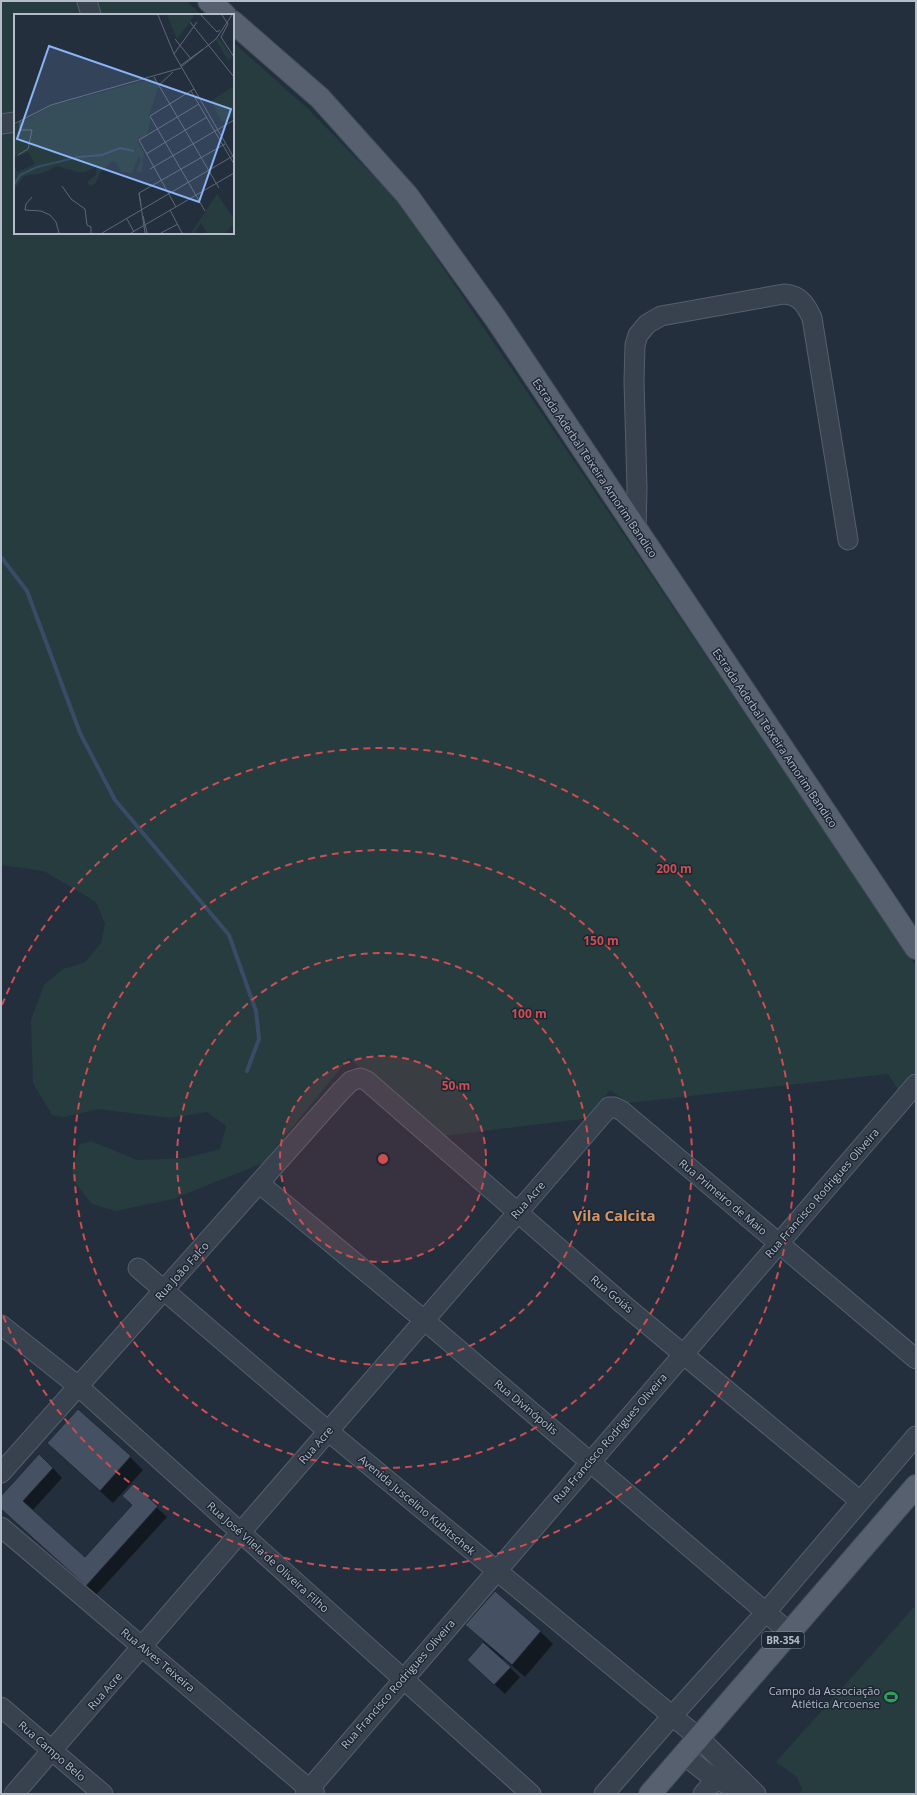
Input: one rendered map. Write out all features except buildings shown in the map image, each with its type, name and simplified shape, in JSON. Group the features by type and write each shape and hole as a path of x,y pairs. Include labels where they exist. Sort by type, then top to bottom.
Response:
{"main road":[{"path":"209,1 224,14"},
{"name":"Estrada Aderbal Teixeira Amorim Bandico","path":"234,23 320,98 407,195 496,320 916,948"},
{"name":"BR-354","path":"650,1794 916,1486"}],"street":[{"path":"87,1 90,14"},
{"path":"1,124 14,122"},
{"path":"636,530 637,488 634,380 635,345 638,335 647,324 661,316 784,294 797,297 804,302 812,318 848,540"},
{"name":"Rua João Falco","path":"1,1473 351,1081 360,1078 367,1081"},
{"name":"Rua Goiás","path":"367,1081 516,1213 860,1501"},
{"name":"Rua Francisco Rodrigues Oliveira","path":"310,1792 403,1679 496,1570 915,1088"},
{"name":"Rua Acre","path":"14,1794 143,1647 240,1532 607,1109 614,1107 622,1111"},
{"name":"Rua Primeiro de Maio","path":"622,1111 916,1359"},
{"name":"Rua Divinópolis","path":"259,1184 424,1320 790,1633"},
{"name":"Avenida Juscelino Kubitschek","path":"138,1268 328,1431 699,1738 753,1792"},
{"name":"Rua José Vilela de Oliveira Filho","path":"1,1325 78,1386 531,1794"},
{"path":"604,1794 766,1612 916,1436"},
{"name":"Rua Alves Teixeira","path":"1,1526 310,1792"},
{"name":"Rua Campo Belo","path":"1,1707 103,1794"},
{"path":"684,1755 715,1780 753,1792"},
{"path":"703,1794 715,1780"}],"green space":[{"path":"1,1 186,1 201,14 14,14 14,234 234,234 234,43 307,108 397,200 916,966 916,1071 899,1091 888,1074 628,1103 610,1090 590,1118 436,1137 349,1058 263,1163 173,1199 115,1211 92,1204 73,1180 72,1168 80,1144 91,1141 137,1160 186,1158 220,1149 226,1126 207,1112 170,1118 98,1109 64,1117 52,1115 33,1083 31,1020 44,985 63,969 85,962 101,943 105,924 96,902 44,871 1,865"},
{"path":"916,1605 916,1794 800,1794 802,1789 797,1777 776,1762"}],"waterway":[{"path":"1,557 27,591 80,733 115,800 229,935 256,1011 259,1039 247,1071"}],"place":[{"name":"Campo da Associação Atlética Arcoense","path":"891,1697"}],"district":[{"name":"Vila Calcita","path":"614,1216"}]}
